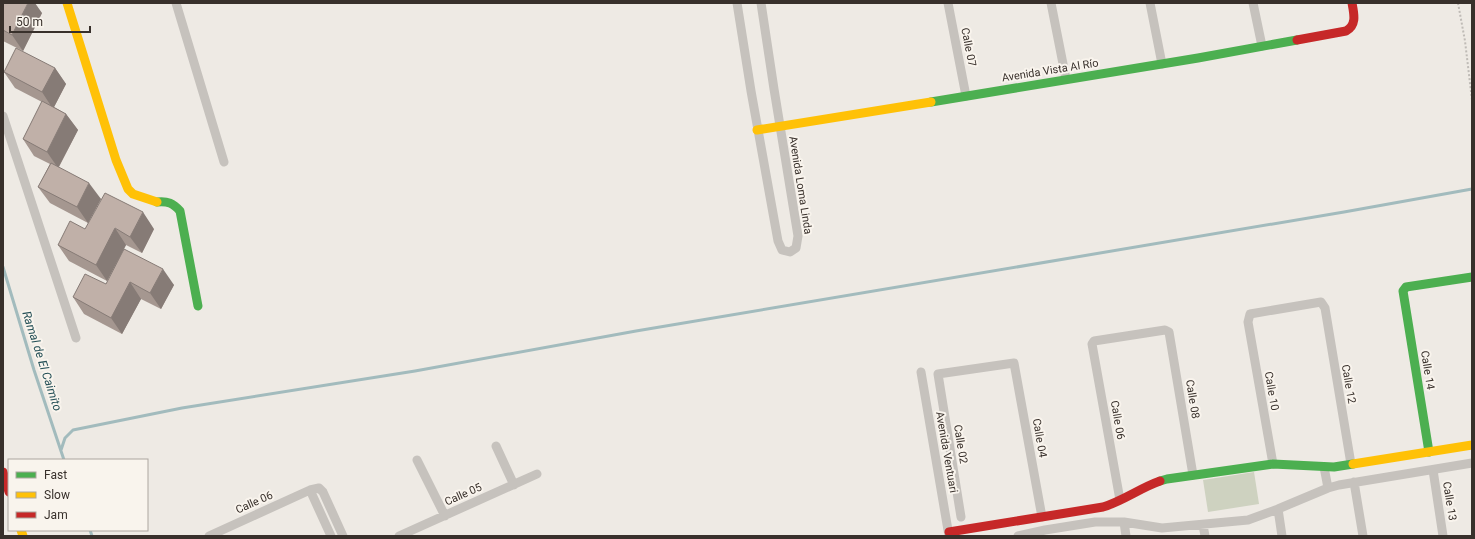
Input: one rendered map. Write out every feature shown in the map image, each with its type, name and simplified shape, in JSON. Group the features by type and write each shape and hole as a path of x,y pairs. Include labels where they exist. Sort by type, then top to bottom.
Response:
{"street":[{"path":"67,3 123,181 133,194 156,202 167,201 175,205 180,211 198,306"},
{"path":"176,3 224,162"},
{"name":"Avenida Loma Linda","path":"737,3 778,241 782,250 790,252 796,248 799,239 761,3"},
{"name":"Calle 07","path":"948,3 966,96"},
{"path":"1050,3 1066,79"},
{"path":"1150,3 1162,64"},
{"path":"1253,3 1262,46"},
{"name":"Avenida Vista Al Río","path":"758,130 1162,64 1346,31 1350,29 1354,23 1353,3"},
{"path":"3,116 76,338"},
{"name":"Calle 14","path":"1429,452 1403,291 1406,287 1472,277"},
{"name":"Calle 10","path":"1273,464 1248,322 1250,314 1321,302 1325,308"},
{"name":"Calle 12","path":"1325,308 1351,464"},
{"name":"Calle 06","path":"1120,500 1092,344 1094,341 1165,330"},
{"name":"Calle 08","path":"1165,330 1170,332 1193,475"},
{"name":"Calle 02","path":"961,517 938,374 1014,363"},
{"name":"Calle 04","path":"1014,363 1042,517"},
{"name":"Avenida Ventuari","path":"921,372 949,534"},
{"path":"949,534 1110,505 1160,480 1273,464 1334,467 1472,445"},
{"path":"496,446 514,484"},
{"path":"417,460 445,516"},
{"path":"1018,536 1045,533 1095,522 1124,522 1162,528 1248,520 1328,488 1354,482 1472,463"},
{"path":"1324,467 1328,488"},
{"name":"Calle 13","path":"1433,470 1443,536"},
{"path":"3,472 8,489"},
{"name":"Calle 05","path":"399,536 537,474"},
{"path":"1354,482 1362,536"},
{"path":"331,536 310,490 319,488 323,492 344,536"},
{"name":"Calle 06","path":"209,536 310,490"},
{"path":"1094,509 1095,522"},
{"path":"1278,509 1282,536"},
{"path":"1124,522 1126,536"},
{"path":"1203,525 1205,536"}],"path":[{"path":"1458,3 1465,41 1472,100"}],"green space":[{"path":"1254,472 1259,504 1208,512 1203,480"}],"building":[{"path":"3,3 28,3 12,35 3,30"},
{"path":"16,48 55,68 42,92 4,72"},
{"path":"42,101 66,114 47,152 23,139"},
{"path":"51,163 89,183 77,207 38,187"},
{"path":"105,193 143,212 130,237 115,228 96,265 58,245 70,221 85,229"},
{"path":"124,249 163,269 150,293 130,282 111,318 73,297 85,274 106,284"}],"waterway":[{"path":"61,450 65,438 73,430 182,408 415,371 636,331 1344,212 1472,189"},
{"name":"Ramal de El Caimito","path":"3,267 34,370 64,459"},
{"name":"Ramal de El Caimito","path":"90,531 92,536"}],"traffic: fast":[{"path":"931,102 1198,58 1297,40"},
{"path":"157,202 170,203 180,211 198,306"},
{"path":"1429,452 1403,291 1406,287 1472,277"},
{"path":"1160,481 1273,464 1334,467 1353,464"}],"traffic: slow":[{"path":"67,3 116,160 128,189 133,194 157,202"},
{"path":"757,130 931,102"},
{"path":"1353,464 1472,445"},
{"path":"21,531 23,536"}],"traffic: jam":[{"path":"1297,40 1346,31 1349,29 1352,26 1354,19 1352,3"},
{"path":"3,472 8,489"},
{"path":"949,532 1103,507 1160,481"}]}
